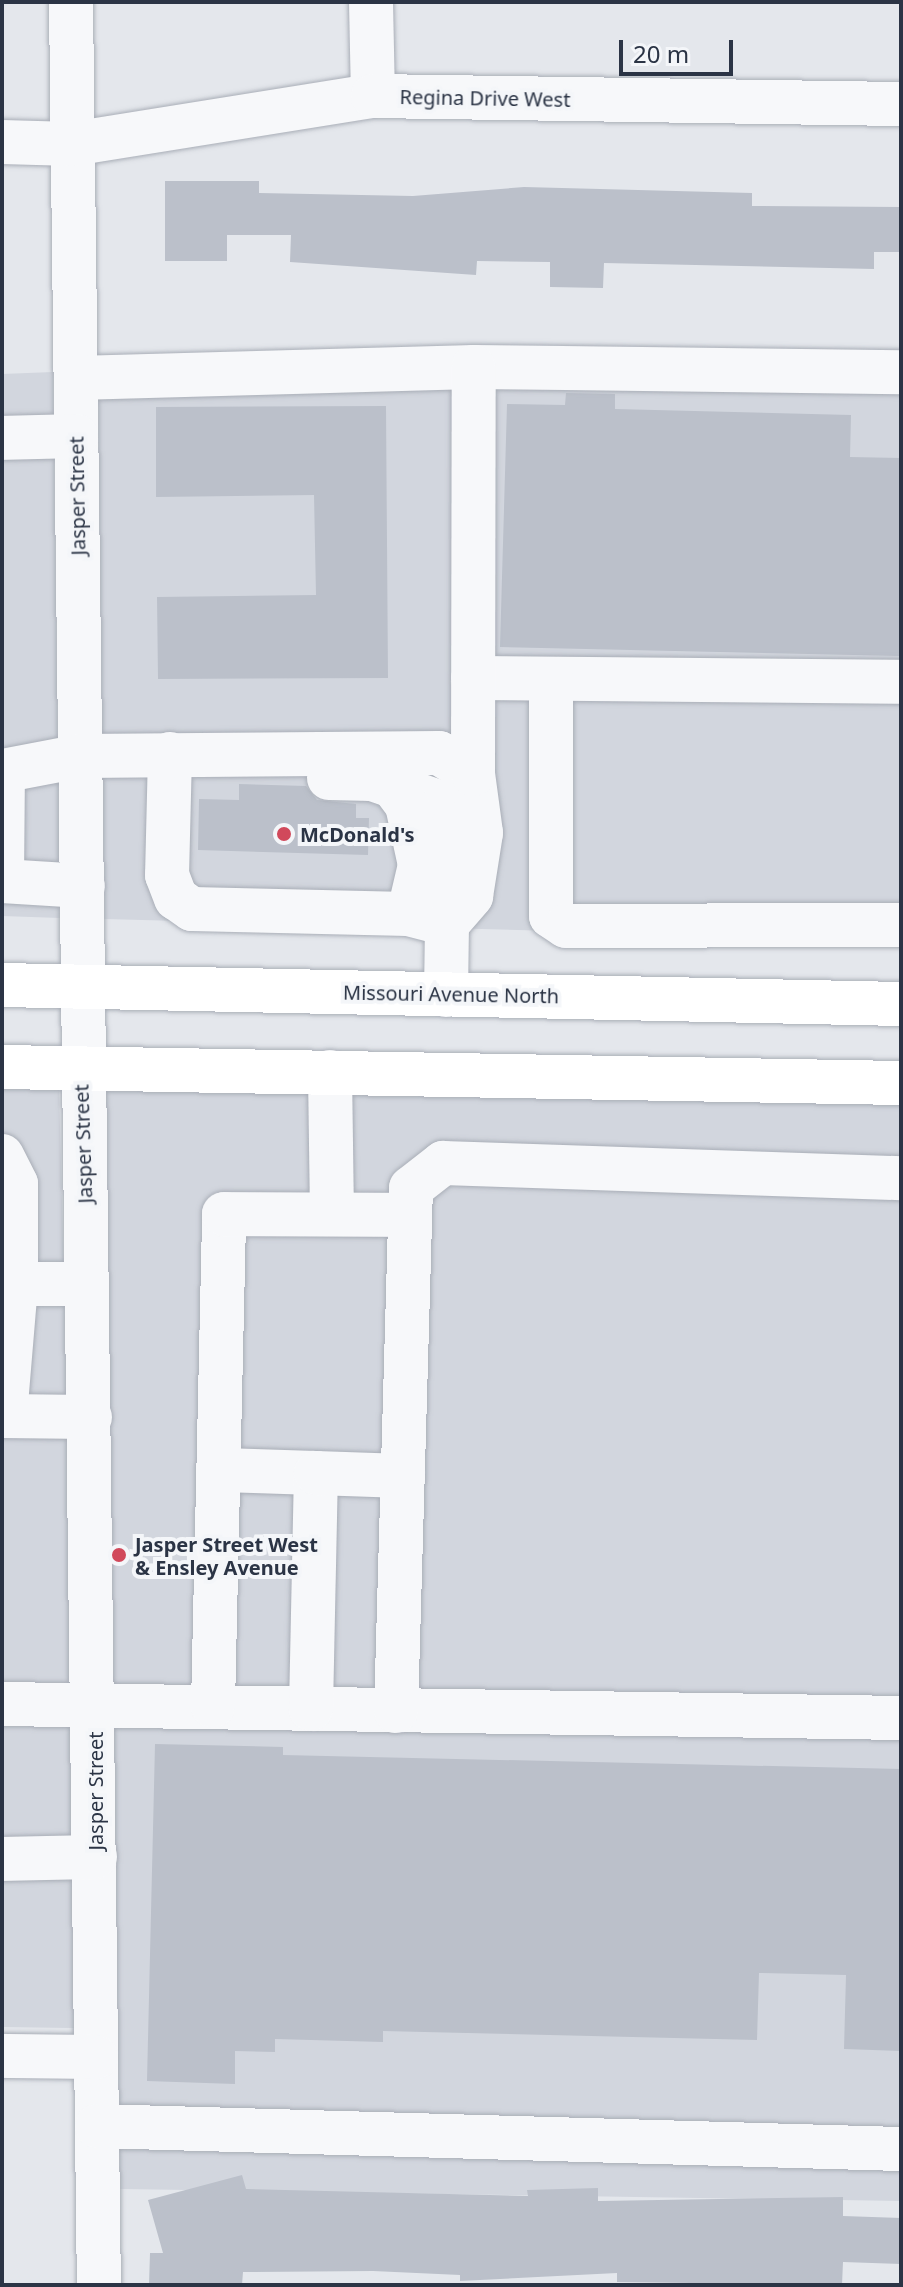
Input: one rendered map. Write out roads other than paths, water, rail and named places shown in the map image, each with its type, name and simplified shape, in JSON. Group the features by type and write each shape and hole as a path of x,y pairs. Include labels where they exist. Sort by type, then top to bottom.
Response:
{"main road":[{"name":"Missouri Avenue North","path":"2,985 901,1004"},
{"path":"2,1067 889,1080"}],"street":[{"name":"Jasper Street","path":"71,2 83,886 81,1069 95,1703 99,2285"},
{"path":"371,2 373,96"},
{"name":"Regina Drive West","path":"2,142 72,144 373,96 901,104"},
{"path":"76,378 474,367 901,372"},
{"path":"170,754 167,875 176,898 192,909 425,910 471,896 481,833 473,774 474,367"},
{"path":"2,438 76,436"},
{"path":"473,678 901,682"},
{"path":"551,679 551,916 566,926 901,925"},
{"path":"83,886 2,881 2,771 81,756 439,753 473,774"},
{"path":"170,754 235,774 392,785 407,805 425,910 446,995"},
{"path":"330,1072 332,1212"},
{"path":"2,1156 16,1184 16,1284 4,1402 90,1417"},
{"path":"396,1711 411,1188 443,1163 901,1178"},
{"path":"213,1706 223,1455 224,1214 332,1212 410,1215"},
{"path":"16,1284 87,1284"},
{"path":"223,1455 316,1473 403,1476"},
{"path":"311,1709 316,1473"},
{"path":"2,1704 95,1703 901,1718"},
{"path":"2,1859 95,1857"},
{"path":"2,2056 96,2057"},
{"path":"97,2126 901,2149"}],"place":[{"name":"McDonald's","path":"284,834"},
{"name":"Jasper Street West & Ensley Avenue","path":"119,1555"}]}
